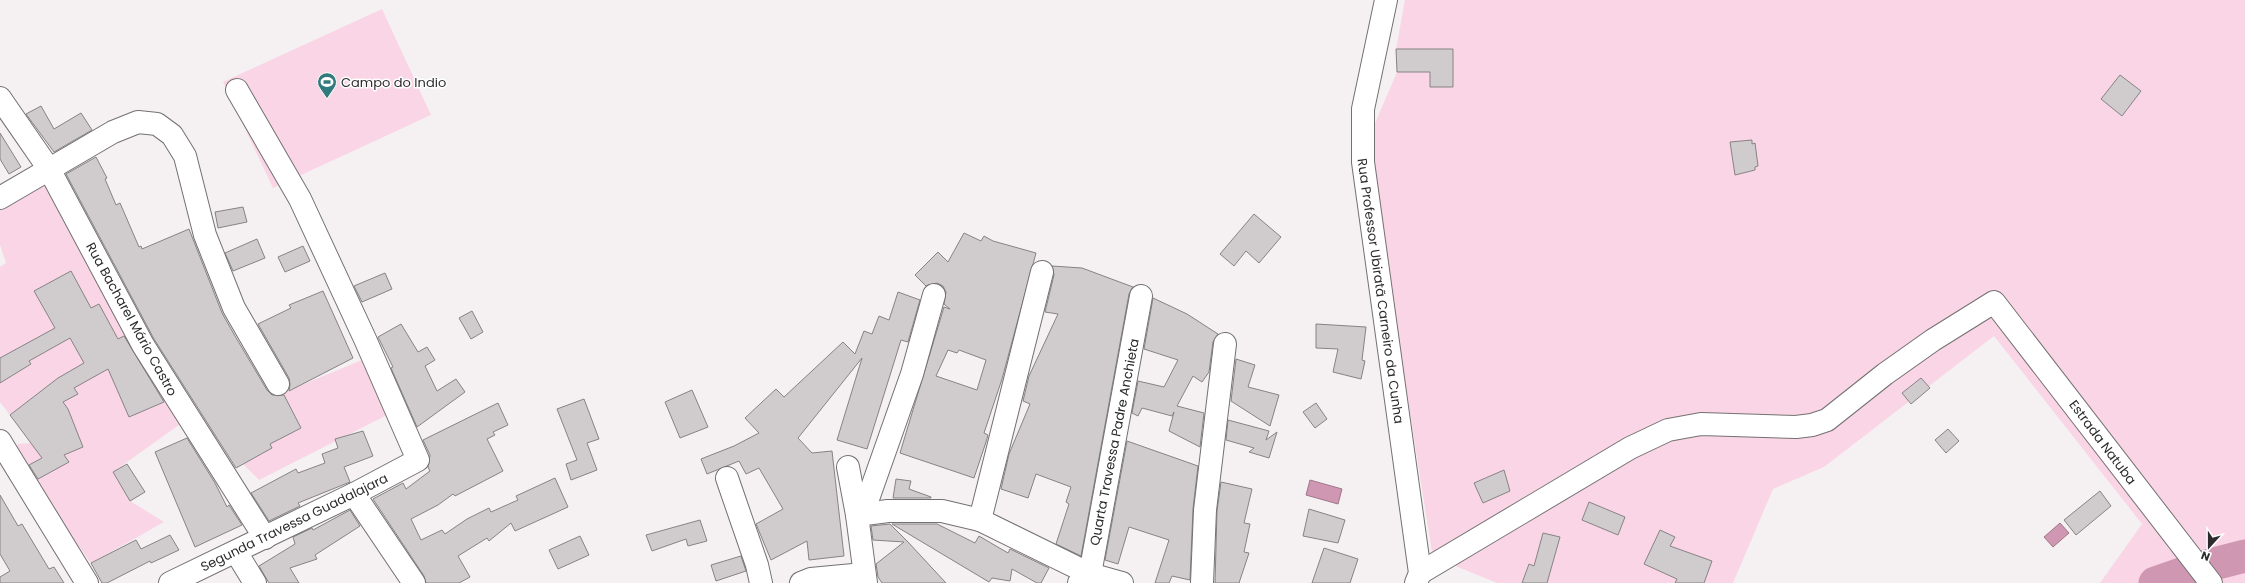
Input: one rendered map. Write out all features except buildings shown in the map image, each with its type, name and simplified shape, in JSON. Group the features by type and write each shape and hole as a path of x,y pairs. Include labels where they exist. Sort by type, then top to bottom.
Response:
{"street":[{"name":"Rua Professor Ubiratã Carneiro da Cunha","path":"1386,0 1363,109 1363,162 1418,578"},
{"name":"Segunda Travessa Guadalajara","path":"170,583 354,494 418,460 365,338 300,199 237,90"},
{"name":"Rua Bacharel Mário Castro","path":"0,98 48,170 143,345 265,538"},
{"path":"0,198 113,132 138,122 157,124 172,135 185,156 205,234 234,308 278,384"},
{"path":"980,520 1042,272"},
{"path":"860,514 912,374 934,295"},
{"name":"Quarta Travessa Padre Anchieta","path":"1084,578 1141,296"},
{"name":"Estrada Natuba","path":"1418,578 1630,448 1668,430 1701,424 1796,427 1812,426 1827,420 1885,374 1933,340 1994,302 2211,583"},
{"path":"1202,583 1205,510 1225,344"},
{"path":"0,441 87,583"},
{"path":"801,583 811,579 865,578 860,514 848,467"},
{"path":"727,478 757,565 761,583"},
{"path":"354,494 414,583"},
{"path":"860,514 888,511 942,511 980,520 1084,578 1122,583"},
{"path":"236,552 255,583"}],"shaded area":[{"path":"1405,0 2245,0 2245,583 2100,583 2142,524 1994,336 1824,467 1773,489 1733,583 1497,583 1448,563 1432,552 1367,142 1397,72 1396,49"},
{"name":"Campo do Indio","path":"382,9 431,115 273,188 223,82"},
{"path":"47,182 183,422 113,472 130,501 164,522 91,563 32,482 69,462 61,448 24,467 17,444 31,443 49,385 10,415 0,402 0,267 6,263 0,245 0,206"},
{"path":"367,358 389,414 259,480 209,430 282,393"},
{"path":"1310,480 1342,489 1338,504 1306,495"},
{"path":"2060,523 2069,533 2053,547 2044,537"}],"waterway":[{"path":"2155,583 2198,568 2245,556"}],"place":[{"name":"Campo do Indio","path":"327,99"}]}
